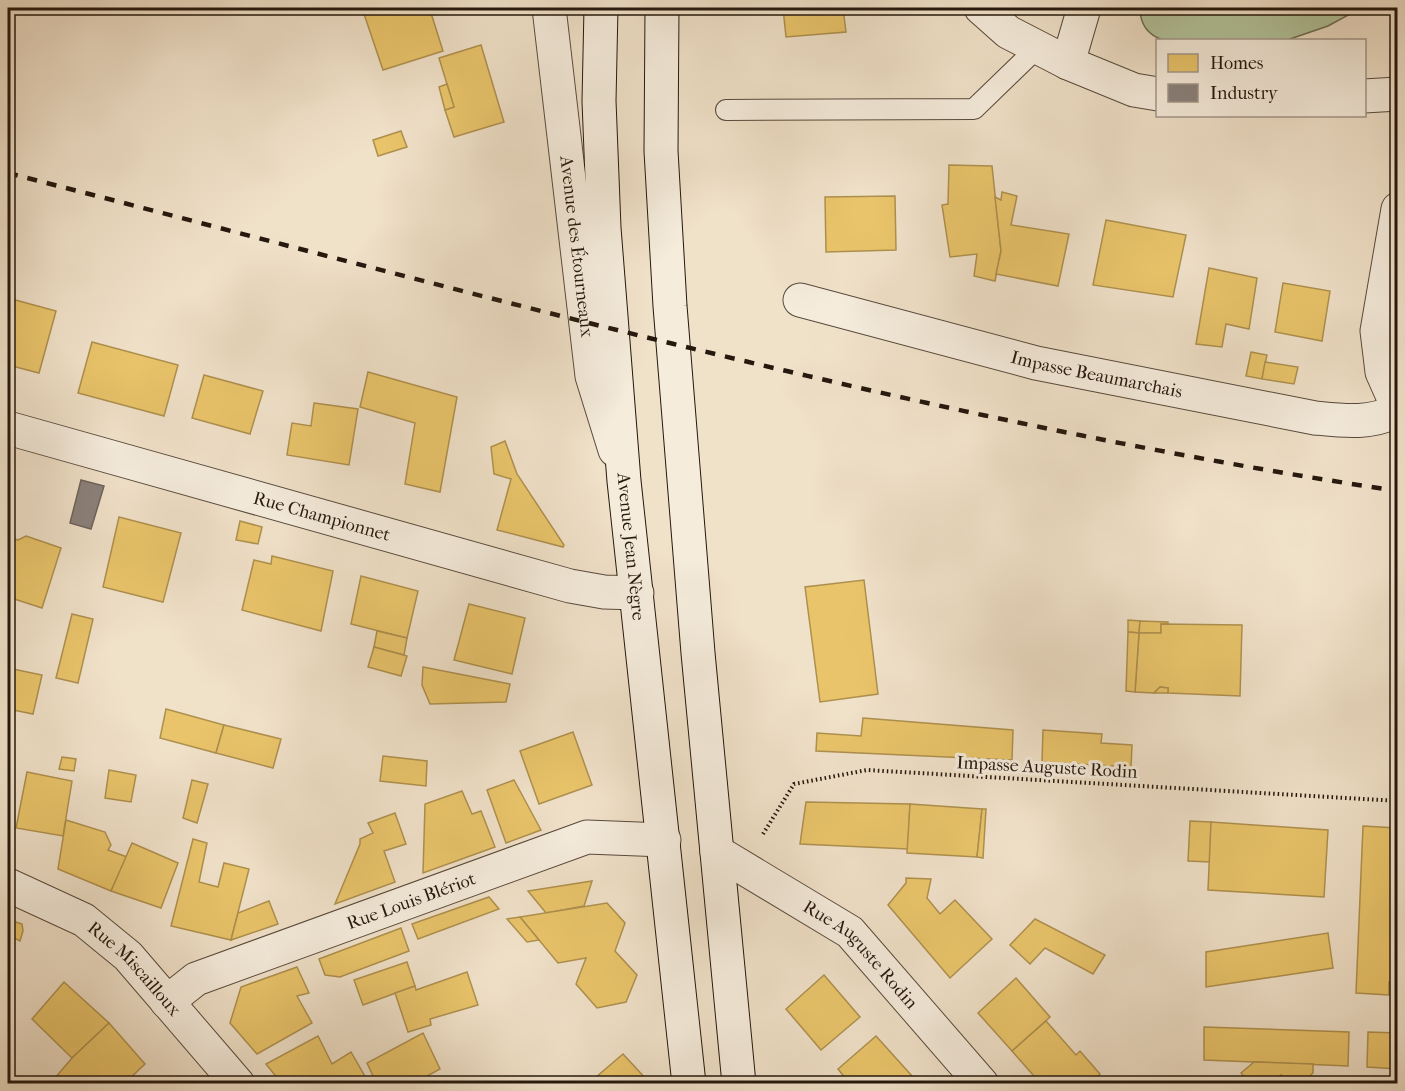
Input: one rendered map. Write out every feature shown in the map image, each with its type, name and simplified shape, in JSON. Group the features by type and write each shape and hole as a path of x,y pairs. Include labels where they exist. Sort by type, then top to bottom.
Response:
{"street":[{"name":"Avenue des Étourneaux","path":"549,8 592,376 624,481"},
{"name":"Avenue Jean Nègre","path":"601,8 599,101 604,228 624,481 689,1083"},
{"path":"662,8 661,151 670,306 697,642 730,860 739,1083"},
{"path":"981,8 1008,32 1068,63 1134,90 1156,94"},
{"path":"1068,63 1084,8"},
{"path":"1366,96 1398,94"},
{"name":"Impasse Beaumarchais","path":"800,300 1036,363 1315,418 1356,422 1383,417 1398,410 1382,372 1377,331 1398,209"},
{"name":"Rue Championnet","path":"8,428 570,586 604,592 636,593"},
{"name":"Rue Louis Blériot","path":"167,1002 196,979 587,837 664,840"},
{"name":"Rue Auguste Rodin","path":"730,860 850,932 982,1083"},
{"name":"Rue Miscailloux","path":"8,885 84,920 128,956 238,1083"}],"lane":[{"path":"726,110 974,109 1038,47"}],"path":[{"name":"Impasse Auguste Rodin","path":"730,860 794,784 867,770 1398,801"}],"green space":[{"path":"1140,8 1358,8 1328,26 1290,39 1161,39 1146,28 1141,19"}],"building: Homes":[{"path":"362,8 426,8 428,14 431,13 443,51 383,70"},
{"path":"783,8 843,8 846,32 786,37"},
{"path":"481,45 504,122 454,137 445,110 454,107 439,58"},
{"path":"447,84 454,107 445,110 439,87"},
{"path":"401,131 407,147 378,156 373,140"},
{"path":"949,165 992,166 1001,251 995,281 974,276 977,254 950,257 942,205 948,204"},
{"path":"1002,192 1017,196 1011,225 1069,234 1058,286 996,274 1001,251 995,197 1001,200"},
{"path":"895,196 896,250 826,252 825,197"},
{"path":"1106,220 1186,235 1173,297 1093,285"},
{"path":"1209,268 1257,278 1249,329 1226,324 1222,347 1196,344"},
{"path":"1283,283 1330,291 1322,341 1275,332"},
{"path":"8,298 56,311 39,373 8,365"},
{"path":"92,342 178,365 164,416 78,393"},
{"path":"1251,352 1267,355 1262,379 1246,376"},
{"path":"1265,362 1298,367 1294,384 1262,379"},
{"path":"368,372 457,397 440,492 405,484 415,423 360,407"},
{"path":"204,375 263,391 250,434 192,418"},
{"path":"314,403 358,409 349,465 287,455 292,423 311,426"},
{"path":"505,441 517,474 564,545 563,547 497,530 511,479 494,474 491,447"},
{"path":"119,517 181,533 163,602 103,587"},
{"path":"240,521 262,527 258,544 236,540"},
{"path":"26,536 61,548 42,608 8,597 8,537 18,540"},
{"path":"272,556 333,571 321,631 242,610 254,560 271,564"},
{"path":"361,576 418,591 407,638 351,624"},
{"path":"864,580 878,694 820,702 805,587"},
{"path":"469,604 525,618 512,674 454,660"},
{"path":"72,614 93,619 78,683 56,678"},
{"path":"1128,620 1140,621 1139,633 1128,632"},
{"path":"1140,621 1168,622 1168,624 1161,624 1161,633 1139,633"},
{"path":"1161,624 1242,625 1240,696 1168,693 1168,688 1160,687 1154,693 1135,692 1139,633 1161,633"},
{"path":"377,631 407,638 404,655 374,647"},
{"path":"1128,632 1139,633 1135,692 1126,691"},
{"path":"374,647 407,656 401,676 368,667"},
{"path":"423,667 510,684 506,702 430,704 422,685"},
{"path":"8,668 42,675 33,714 8,709"},
{"path":"1160,687 1168,688 1168,693 1154,693"},
{"path":"166,709 224,725 216,753 160,738"},
{"path":"863,718 1013,730 1012,760 816,751 817,733 861,736"},
{"path":"224,725 281,739 273,768 216,753"},
{"path":"1043,730 1102,734 1101,743 1132,745 1131,767 1042,762"},
{"path":"573,732 592,785 539,804 520,751"},
{"path":"383,756 427,761 426,786 380,781"},
{"path":"62,757 76,759 74,771 59,769"},
{"path":"109,770 136,775 131,802 105,798"},
{"path":"27,772 72,781 63,836 16,828"},
{"path":"8,780 13,781 8,816"},
{"path":"192,780 208,784 197,823 183,818"},
{"path":"514,780 541,830 506,843 487,790"},
{"path":"462,791 472,814 481,811 495,847 423,873 425,804"},
{"path":"806,802 910,804 908,849 800,844"},
{"path":"910,804 982,809 977,857 907,853"},
{"path":"982,809 986,809 983,858 977,857"},
{"path":"395,813 406,844 384,851 395,882 335,904 360,839 373,833 368,823"},
{"path":"66,820 105,832 111,845 108,850 127,857 111,891 58,869"},
{"path":"1190,821 1211,822 1210,862 1188,861"},
{"path":"1211,822 1328,830 1324,897 1208,890"},
{"path":"1363,826 1397,828 1398,830 1398,864 1394,864 1391,949 1398,949 1398,983 1389,982 1389,995 1356,993"},
{"path":"193,839 207,843 199,882 218,887 224,863 249,869 231,940 171,926"},
{"path":"132,843 178,863 161,908 111,891"},
{"path":"906,878 931,879 927,898 940,914 955,900 992,939 950,978 888,905 906,883"},
{"path":"592,881 584,906 546,913 528,891"},
{"path":"489,897 499,909 418,939 412,924"},
{"path":"269,901 278,924 231,940 238,913"},
{"path":"607,903 625,923 615,951 637,975 626,1002 597,1008 576,984 586,958 558,963 520,917"},
{"path":"520,917 539,940 527,942 507,919"},
{"path":"1035,919 1105,955 1093,974 1045,948 1030,964 1010,945"},
{"path":"10,920 22,924 23,931 20,941 8,935"},
{"path":"401,928 409,951 340,977 325,975 319,959"},
{"path":"1328,933 1333,968 1206,987 1206,952"},
{"path":"407,962 415,986 363,1005 354,980"},
{"path":"297,967 309,993 297,996 312,1023 257,1054 230,1023 241,987"},
{"path":"467,972 478,1005 430,1019 431,1025 408,1032 395,993 415,986 416,990"},
{"path":"824,975 860,1017 821,1050 786,1009"},
{"path":"1016,978 1050,1017 1012,1051 978,1013"},
{"path":"64,982 109,1023 72,1058 32,1019"},
{"path":"1046,1021 1076,1055 1080,1051 1100,1074 1089,1084 1041,1084 1012,1051"},
{"path":"109,1023 145,1064 124,1084 57,1084 54,1079 72,1058"},
{"path":"1204,1027 1349,1032 1348,1066 1204,1060"},
{"path":"1368,1032 1398,1033 1398,1069 1367,1067"},
{"path":"423,1033 440,1069 413,1084 282,1084 266,1064 318,1036 332,1064 351,1052 366,1078 373,1076 367,1063"},
{"path":"876,1036 912,1076 903,1084 850,1084 838,1069"},
{"path":"623,1054 647,1080 643,1084 588,1084"},
{"path":"1254,1062 1313,1064 1313,1073 1301,1084 1289,1084 1281,1075 1271,1084 1251,1084 1241,1073"},
{"path":"1281,1075 1289,1084 1277,1084 1274,1080"},
{"path":"190,1077 196,1084 183,1084"}],"building: Industry":[{"path":"81,480 104,486 91,529 70,523"}],"railway":[{"path":"8,173 525,307 872,391 1222,462 1398,491"}]}
